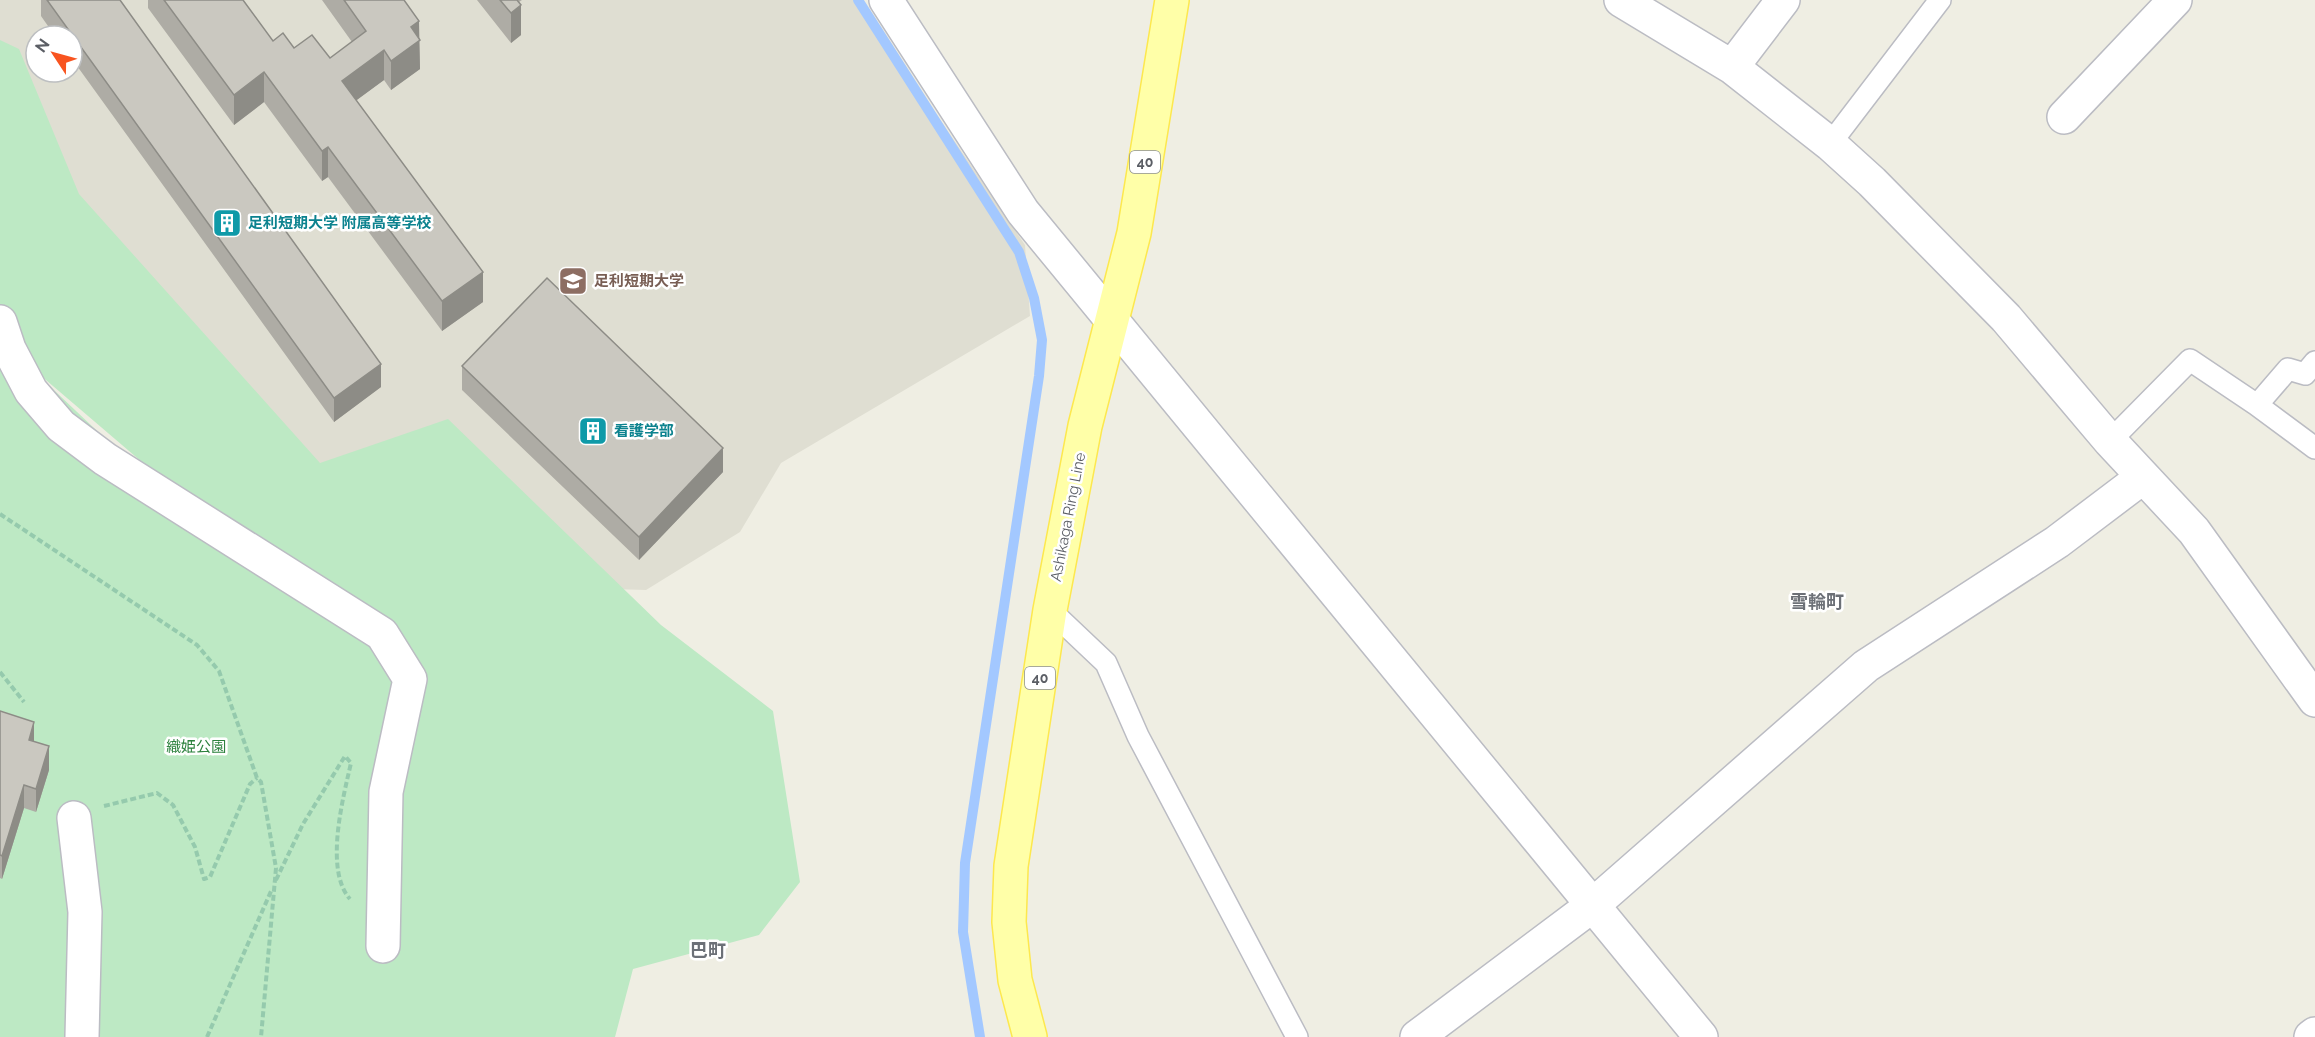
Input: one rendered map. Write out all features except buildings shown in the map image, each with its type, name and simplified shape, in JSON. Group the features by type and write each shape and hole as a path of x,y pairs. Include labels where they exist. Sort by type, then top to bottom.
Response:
{"main road":[{"name":"Ashikaga Ring Line","path":"1030,1037 1015,980 1009,922 1011,866 1050,610 1085,426 1134,233 1172,0"}],"street":[{"path":"886,0 1023,212 1701,1037"},
{"path":"1621,0 1732,67 1830,144 1872,182 2006,318 2110,441 2194,531 2315,700"},
{"path":"1732,67 1784,0"},
{"path":"2064,117 2175,0"},
{"path":"0,322 9,349 31,391 61,426 105,459 382,634 410,679 386,792 383,946"},
{"path":"1417,1037 1593,905 1866,666 2057,542 2143,477"},
{"path":"74,818 85,912 82,1037"},
{"path":"2312,1037 2315,1034"}],"lane":[{"path":"1830,144 1940,0"},
{"path":"2110,441 2190,360 2258,405 2315,448"},
{"path":"2258,405 2288,369 2305,375 2315,362"},
{"path":"1050,610 1106,663 1138,736 1297,1037"}],"path":[{"path":"0,514 197,645 219,671 257,778 261,782 276,868 261,1037"},
{"path":"0,672 24,702"},
{"path":"207,1037 303,824 345,756 351,763 338,833 339,881 341,890 352,903"},
{"path":"74,818 106,805 157,793 173,805 195,847 204,879 210,877 250,784 257,778"}],"shaded area":[{"name":"足利短期大学","path":"0,0 859,0 1025,245 1030,316 781,463 740,532 646,590 578,588 296,464 0,127"}],"green space":[{"name":"織姫公園","path":"0,40 19,49 24,61 24,84 33,84 79,194 320,463 448,419 661,625 773,711 800,882 759,935 633,969 615,1037 0,1037","holes":["19,357 225,533 170,500"]}],"waterway":[{"path":"858,0 1019,252 1034,298 1042,340 1039,376 965,863 963,932 980,1037"}],"place":[{"name":"足利短期大学 附属高等学校","path":"227,223"},
{"name":"足利短期大学","path":"573,281"},
{"name":"看護学部","path":"593,431"}],"district":[{"name":"雪輪町","path":"1817,602"},
{"name":"巴町","path":"708,951"}]}
